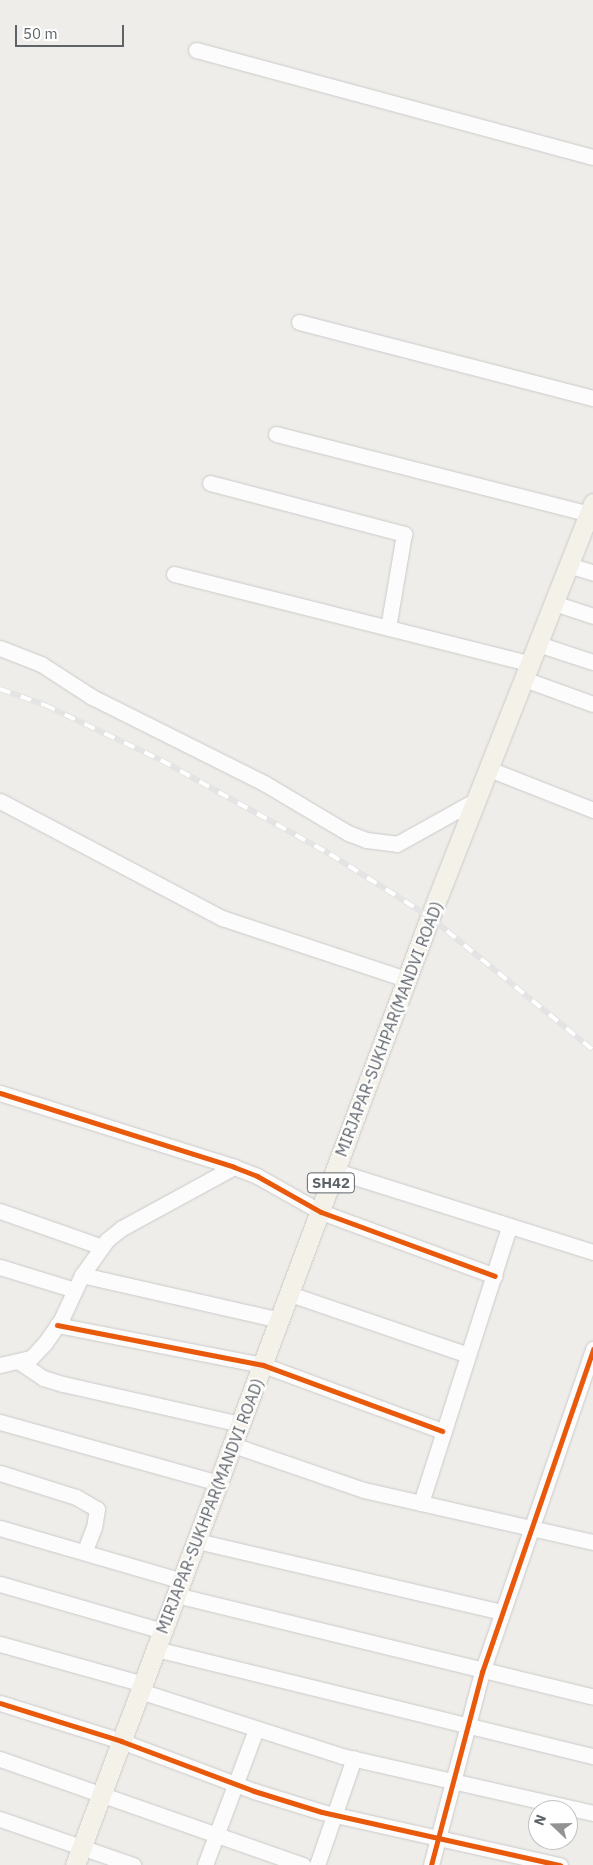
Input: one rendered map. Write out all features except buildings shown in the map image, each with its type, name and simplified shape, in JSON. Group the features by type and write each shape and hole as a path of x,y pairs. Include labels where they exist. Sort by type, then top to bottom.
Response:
{"main road":[{"name":"MIRJAPAR-SUKHPAR(MANDVI ROAD)","path":"75,1865 408,980 569,565 590,519"}],"street":[{"path":"196,50 593,157"},
{"path":"299,322 593,398"},
{"path":"276,434 590,519"},
{"path":"210,483 404,534 388,628"},
{"path":"569,565 593,574"},
{"path":"174,574 388,628 528,671 593,704"},
{"path":"554,603 593,616"},
{"path":"538,644 593,662"},
{"path":"0,648 47,667 108,706 264,783 348,833 366,840 397,844 478,799"},
{"path":"489,769 593,810"},
{"path":"0,801 222,918 408,980"},
{"path":"0,1093 234,1167 257,1176 321,1212 495,1276"},
{"path":"0,1365 21,1363 31,1358 58,1325 82,1275 102,1247 122,1228 234,1167"},
{"path":"336,1170 509,1228 593,1252"},
{"path":"0,1210 102,1247"},
{"path":"421,1503 442,1431 495,1276 509,1228"},
{"path":"0,1267 75,1290"},
{"path":"82,1275 280,1320"},
{"path":"290,1294 468,1355"},
{"path":"58,1325 263,1365 442,1431"},
{"path":"431,1865 482,1672 593,1349"},
{"path":"21,1363 42,1378 63,1384 241,1424"},
{"path":"0,1422 219,1483"},
{"path":"233,1445 364,1490 593,1542"},
{"path":"0,1473 89,1502 97,1509 97,1515 86,1551"},
{"path":"0,1528 86,1551 179,1588 482,1672 593,1697"},
{"path":"197,1541 502,1612"},
{"path":"0,1584 163,1631"},
{"path":"0,1644 142,1688 256,1730 354,1758 593,1813"},
{"path":"156,1649 593,1756"},
{"path":"0,1703 121,1741 236,1784 335,1815 560,1865"},
{"path":"205,1865 218,1836 256,1730"},
{"path":"318,1865 354,1758"},
{"path":"0,1759 303,1865"},
{"path":"0,1819 133,1865"}],"railway":[{"path":"0,689 45,705 161,760 330,854 430,917 593,1050"}],"cycle path":[{"path":"0,1093 234,1167 257,1176 321,1212 495,1276"},
{"path":"57,1325 263,1365 442,1431"},
{"path":"431,1865 482,1672 593,1349"},
{"path":"0,1703 121,1741 254,1791 322,1812 560,1865"}]}
